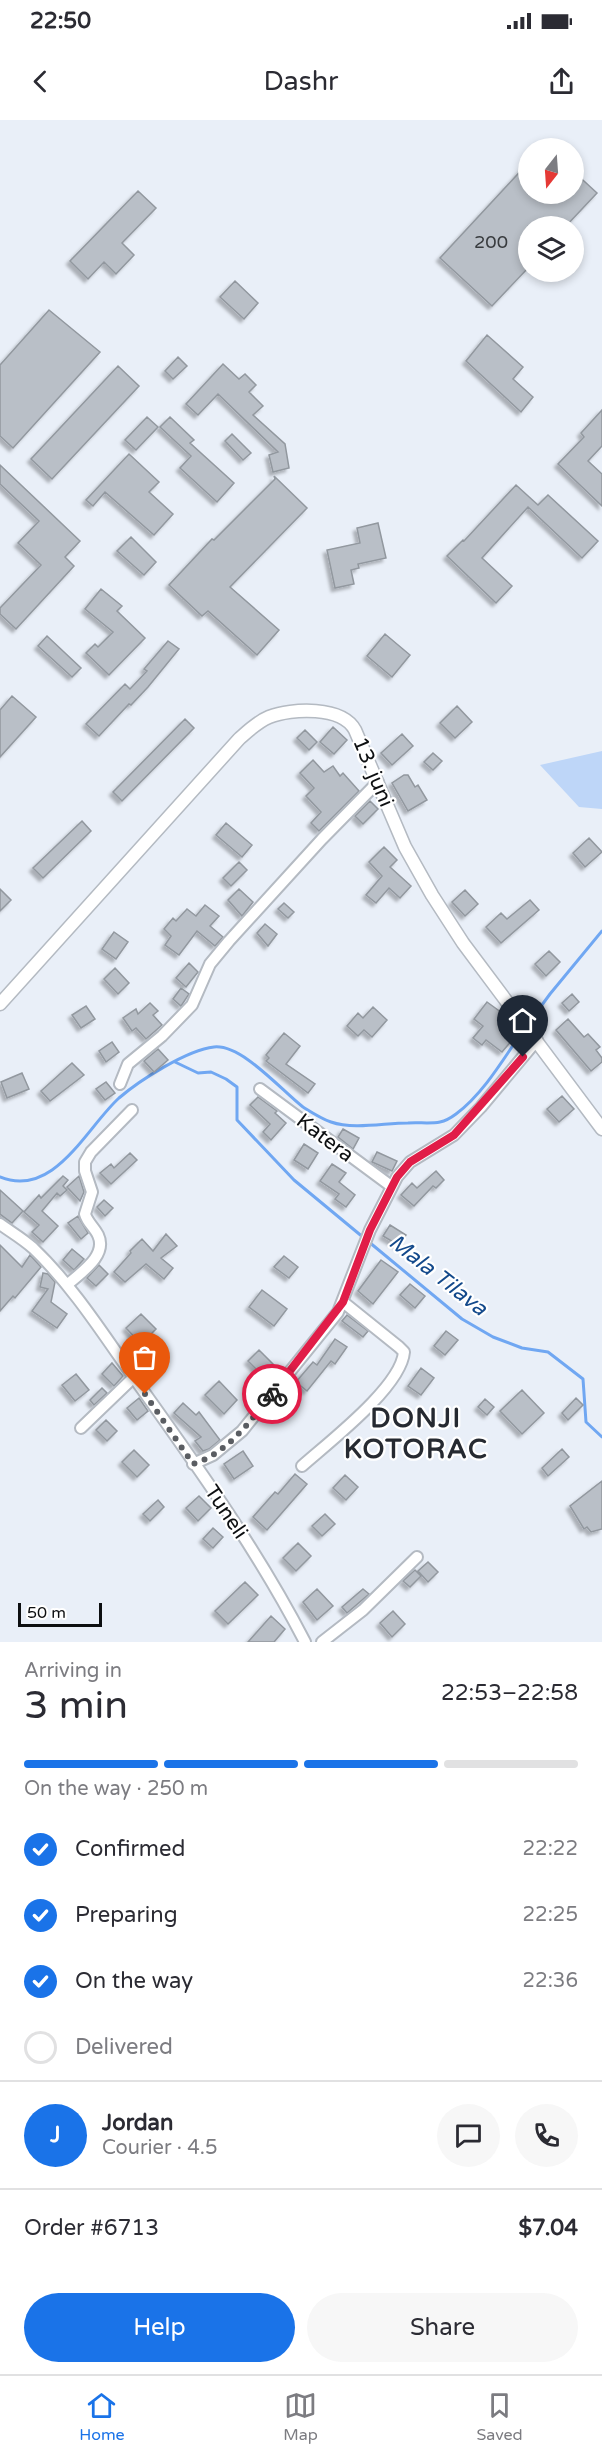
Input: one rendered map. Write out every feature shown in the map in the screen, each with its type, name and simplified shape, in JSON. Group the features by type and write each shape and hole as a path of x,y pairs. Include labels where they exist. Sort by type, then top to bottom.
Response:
{"street":[{"name":"13. juni","path":"0,1004 238,739 257,723 279,714 332,713 350,721 355,730 405,847 432,895 464,943 602,1129"},
{"path":"120,1084 128,1064 162,1036 192,1005 210,964 229,940 378,782"},
{"path":"193,1464 213,1455 242,1431 299,1362 343,1302 368,1234 391,1186 410,1162 454,1135 481,1107 534,1036"},
{"name":"Katera","path":"260,1089 391,1186"},
{"path":"67,1285 95,1259 100,1245 99,1236 85,1214 92,1191 85,1171 85,1162 91,1152 132,1110"},
{"name":"Tuneli","path":"0,1224 34,1249 67,1285 193,1464 283,1600 305,1642"},
{"path":"302,1466 386,1388 403,1360 404,1352 399,1347 343,1302"},
{"path":"81,1428 133,1378"},
{"path":"322,1642 363,1610 417,1557"}],"shaded area":[{"path":"602,751 602,809 579,807 540,765"}],"building":[{"path":"518,174 518,204 584,204 584,181 597,193 575,216 518,216 518,279 492,306 440,258"},
{"path":"138,191 156,208 122,243 134,255 116,274 104,262 88,279 70,261"},
{"path":"235,281 258,303 244,319 220,297"},
{"path":"49,310 100,352 13,448 0,436 0,365"},
{"path":"487,335 523,367 513,379 533,397 521,412 466,361"},
{"path":"178,357 187,366 173,379 165,371"},
{"path":"223,364 239,379 245,374 256,385 249,392 263,406 253,415 285,444 289,468 273,472 269,455 278,452 218,394 198,415 186,404"},
{"path":"118,366 139,386 52,479 31,459"},
{"path":"602,410 602,446 588,461 602,474 602,506 558,464 584,437 581,433"},
{"path":"147,417 158,427 136,450 125,440"},
{"path":"170,417 194,440 190,443 234,483 217,502 180,468 191,456 160,427"},
{"path":"232,434 251,453 243,460 225,441"},
{"path":"129,454 159,482 149,492 173,514 154,535 105,492 93,506 86,500"},
{"path":"0,465 80,541 65,557 74,566 16,629 0,614 0,608 41,565 18,543 39,521 0,484"},
{"path":"274,476 307,508 230,587 279,630 257,655 208,611 202,616 169,585 212,539 214,540 275,479"},
{"path":"516,485 538,505 548,495 598,541 582,558 528,507 482,558 512,586 496,603 447,556"},
{"path":"378,523 386,558 358,564 359,568 351,570 354,584 335,588 327,550 360,543 357,528"},
{"path":"131,537 156,562 144,575 117,551"},
{"path":"101,589 122,606 117,611 145,638 109,675 86,653 95,644 98,647 113,632 85,609"},
{"path":"385,634 410,655 392,677 367,656"},
{"path":"47,636 81,668 72,677 38,646"},
{"path":"168,641 179,649 148,687 99,736 86,724 125,684 130,689 147,671 144,669"},
{"path":"12,696 36,717 0,757 0,710"},
{"path":"457,706 472,722 455,738 440,723"},
{"path":"185,719 194,728 122,801 113,792"},
{"path":"333,727 347,740 334,754 320,742"},
{"path":"305,730 317,742 309,750 297,738"},
{"path":"402,734 413,746 392,765 381,753"},
{"path":"433,753 442,761 433,770 424,762"},
{"path":"313,760 324,772 333,766 340,776 343,773 359,791 319,831 311,823 321,812 306,796 314,788 300,773"},
{"path":"408,775 415,787 418,785 427,800 408,811 392,783"},
{"path":"370,801 378,809 363,824 355,816"},
{"path":"82,821 91,831 43,878 33,868"},
{"path":"226,823 252,845 242,857 216,835"},
{"path":"589,838 602,852 585,867 573,853"},
{"path":"384,847 397,860 390,867 411,886 400,898 389,888 376,903 366,895 382,876 369,862"},
{"path":"239,862 247,870 231,886 223,878"},
{"path":"0,889 11,900 0,911"},
{"path":"239,889 253,902 242,916 228,900"},
{"path":"465,890 478,904 465,916 452,902"},
{"path":"530,900 539,910 501,943 486,927 501,913 507,919"},
{"path":"284,903 294,912 288,918 278,909"},
{"path":"205,905 219,916 210,926 223,937 215,946 197,931 179,955 165,945 171,936 164,929 173,918 176,921 187,909 196,916"},
{"path":"265,924 277,934 268,946 257,933"},
{"path":"114,932 128,942 116,959 102,949"},
{"path":"549,951 560,962 546,976 535,964"},
{"path":"189,963 198,972 186,987 176,978"},
{"path":"115,968 129,983 118,994 104,979"},
{"path":"181,988 189,994 181,1006 173,999"},
{"path":"572,994 579,1002 569,1011 562,1003"},
{"path":"487,1002 509,1018 519,1032 502,1052 486,1040 482,1045 473,1038 483,1026 474,1019"},
{"path":"150,1003 158,1011 153,1015 162,1025 146,1039 136,1028 132,1031 123,1018 136,1009 138,1014"},
{"path":"86,1006 95,1019 81,1028 72,1015"},
{"path":"373,1007 387,1020 372,1037 364,1030 358,1036 347,1026 358,1013 363,1018"},
{"path":"568,1019 584,1037 588,1034 600,1047 596,1050 602,1062 591,1071 556,1030"},
{"path":"284,1033 300,1046 286,1064 315,1084 308,1093 266,1061 269,1058 266,1055"},
{"path":"112,1042 119,1052 106,1062 99,1051"},
{"path":"158,1049 168,1060 154,1072 144,1061"},
{"path":"72,1063 84,1075 50,1101 41,1091"},
{"path":"22,1073 29,1089 7,1098 1,1082"},
{"path":"106,1082 115,1093 105,1100 96,1089"},
{"path":"562,1096 574,1109 559,1122 547,1109"},
{"path":"258,1097 277,1111 275,1113 286,1123 271,1140 263,1132 270,1124 250,1105"},
{"path":"343,1129 359,1138 353,1149 338,1137"},
{"path":"304,1144 318,1153 308,1169 294,1160"},
{"path":"377,1152 397,1161 392,1171 372,1162"},
{"path":"130,1153 137,1160 111,1184 100,1173 111,1164 114,1168"},
{"path":"332,1164 346,1173 339,1182 355,1195 346,1207 335,1199 339,1194 320,1181"},
{"path":"436,1171 444,1180 436,1188 433,1186 414,1206 401,1195 412,1183 417,1188"},
{"path":"63,1176 68,1180 63,1186 67,1190 60,1196 57,1193 42,1211 58,1226 43,1242 32,1232 39,1225 24,1212 39,1195 41,1198"},
{"path":"79,1176 84,1192 80,1201 67,1187"},
{"path":"0,1190 23,1211 12,1223 0,1214"},
{"path":"104,1200 113,1208 105,1216 97,1207"},
{"path":"78,1216 88,1233 81,1239 68,1223"},
{"path":"390,1225 406,1235 400,1246 383,1236"},
{"path":"166,1234 177,1246 161,1258 173,1268 164,1279 146,1264 125,1282 114,1272 142,1239 153,1251"},
{"path":"0,1245 22,1267 30,1255 41,1267 15,1298 13,1296 0,1311"},
{"path":"72,1249 84,1259 74,1270 63,1260"},
{"path":"284,1256 298,1267 289,1278 274,1267"},
{"path":"381,1260 398,1272 373,1304 358,1291"},
{"path":"99,1265 108,1274 96,1286 87,1278"},
{"path":"43,1273 48,1274 55,1282 51,1302 67,1314 57,1328 32,1311 48,1289 40,1287"},
{"path":"410,1284 425,1296 415,1308 400,1295"},
{"path":"262,1290 287,1309 274,1326 249,1307"},
{"path":"141,1314 156,1329 141,1344 126,1328"},
{"path":"347,1315 368,1331 363,1337 342,1321"},
{"path":"446,1331 458,1340 445,1355 434,1346"},
{"path":"335,1339 347,1347 335,1364 331,1361 307,1391 296,1382 313,1362 317,1365"},
{"path":"259,1350 274,1365 263,1376 248,1361"},
{"path":"112,1363 123,1376 114,1386 102,1374"},
{"path":"421,1368 434,1378 421,1395 408,1386"},
{"path":"76,1374 89,1390 75,1401 62,1385"},
{"path":"219,1381 237,1400 224,1414 205,1395"},
{"path":"102,1388 107,1393 94,1405 90,1400"},
{"path":"522,1390 544,1413 522,1434 500,1411"},
{"path":"139,1398 148,1411 137,1420 127,1408"},
{"path":"576,1398 583,1405 568,1420 562,1413"},
{"path":"485,1399 494,1407 487,1415 478,1407"},
{"path":"183,1403 196,1415 199,1412 220,1440 209,1449 203,1451 195,1441 201,1437 174,1413"},
{"path":"106,1420 117,1431 107,1441 96,1430"},
{"path":"562,1449 569,1457 548,1476 542,1468"},
{"path":"134,1450 149,1465 137,1477 122,1462"},
{"path":"243,1451 253,1466 234,1479 224,1464"},
{"path":"295,1474 307,1484 267,1530 253,1517 275,1492 278,1494"},
{"path":"345,1475 358,1487 346,1500 333,1488"},
{"path":"602,1481 602,1529 591,1532 587,1527 584,1529 570,1506"},
{"path":"199,1496 211,1508 198,1521 186,1508"},
{"path":"158,1500 164,1507 150,1521 143,1514"},
{"path":"325,1514 335,1524 322,1536 312,1526"},
{"path":"213,1528 223,1537 213,1548 203,1539"},
{"path":"298,1543 311,1556 296,1571 283,1558"},
{"path":"428,1562 438,1572 428,1582 418,1571"},
{"path":"415,1570 421,1576 410,1587 403,1581"},
{"path":"245,1582 258,1595 228,1624 215,1611"},
{"path":"317,1589 333,1606 317,1620 303,1602"},
{"path":"363,1589 369,1594 347,1613 342,1607"},
{"path":"393,1611 405,1624 392,1637 380,1623"},
{"path":"271,1616 285,1629 274,1642 248,1642"}],"waterway":[{"path":"528,1024 602,931"},
{"path":"0,1177 19,1181 37,1178 53,1170 119,1098 164,1067 203,1049 225,1048 237,1053 249,1060 303,1107 331,1122 349,1126 432,1123 453,1116 476,1096 524,1029"},
{"name":"Mala Tilava","path":"175,1062 198,1073 211,1072 237,1087 237,1120 294,1180 364,1238"},
{"name":"Mala Tilava","path":"369,1242 462,1319 493,1337 522,1348 548,1352 583,1379 586,1422 602,1437"}],"way so far":[{"path":"145,1394 193,1464 208,1459 242,1431 272,1394"}],"district":[{"name":"DONJI KOTORAC","path":"416,1434"}],"route":[{"path":"272,1394 338,1312 370,1230 397,1177 410,1162 454,1135 523,1057"}]}
